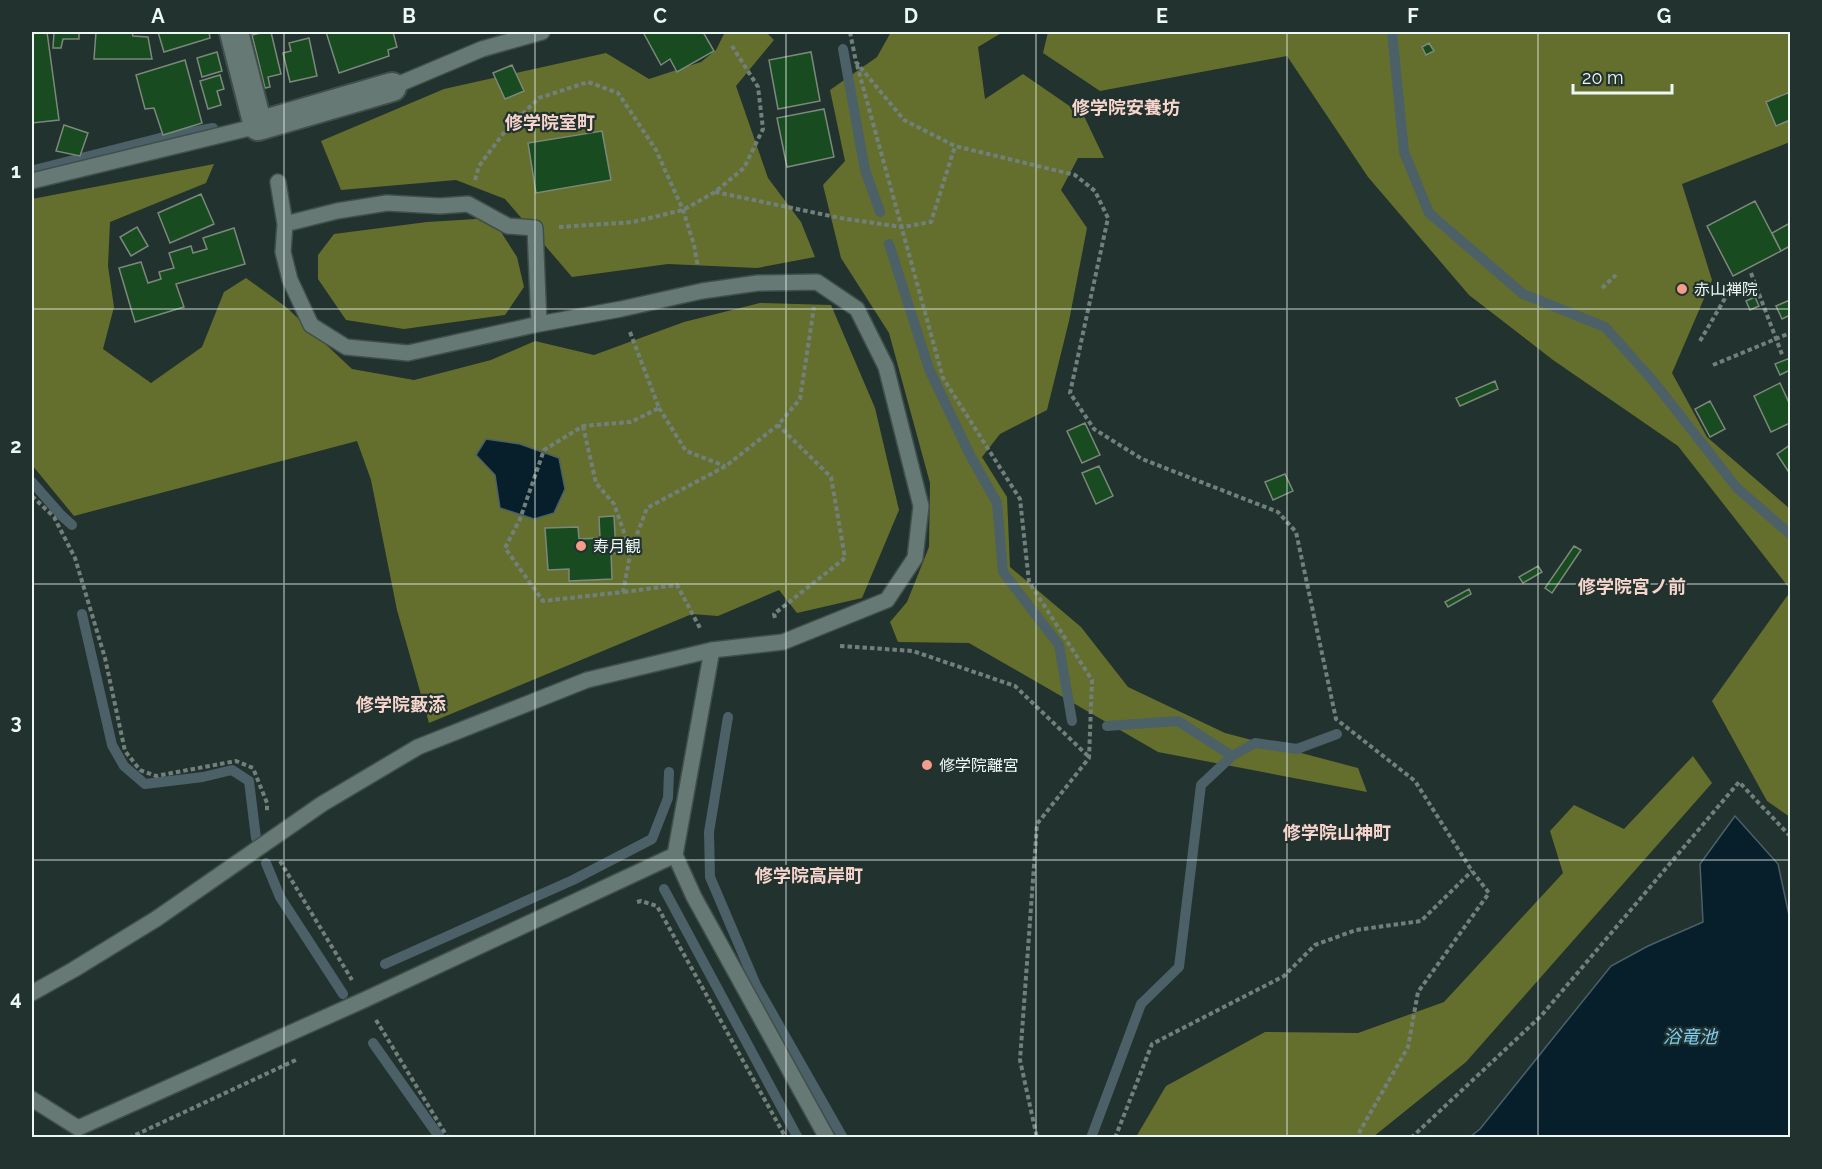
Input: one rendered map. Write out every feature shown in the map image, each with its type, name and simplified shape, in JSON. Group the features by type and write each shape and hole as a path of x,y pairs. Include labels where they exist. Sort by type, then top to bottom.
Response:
{"street":[{"path":"234,32 258,126 392,87"}],"lane":[{"path":"392,87 482,49 542,32"},
{"path":"32,181 258,126"},
{"path":"32,993 156,919 322,804 418,747 587,680 712,650 783,642 887,600 915,558 921,506 886,367 857,309 817,282 758,283 702,291 408,353 346,347 311,325 288,271 283,252 285,224 278,182"},
{"path":"285,224 337,211 387,203 440,206 468,204 508,226 535,228 539,324"},
{"path":"712,650 675,855 694,897 827,1137"},
{"path":"32,1100 78,1128 675,855"}],"path":[{"path":"850,32 856,62 943,378 1020,499 1029,582 1092,680 1089,758 1037,824 1020,1060 1037,1137"},
{"path":"535,228 633,222 683,210 715,192 744,168 763,129 758,87 732,46"},
{"path":"856,62 904,120 955,146 1075,176 1095,191 1108,219 1070,393 1094,429 1142,459 1278,512 1296,532 1336,719 1415,781 1472,871 1489,893 1418,992 1408,1047 1356,1137"},
{"path":"468,204 479,166 506,130 539,98 588,82 618,93 656,150 683,210 694,245 702,291"},
{"path":"715,192 840,218 902,226 932,222 955,146"},
{"path":"1751,273 1783,357"},
{"path":"1602,288 1617,275"},
{"path":"623,592 631,550 647,508 726,466 778,425 800,399 817,282"},
{"path":"1700,340 1731,288"},
{"path":"621,309 660,408 686,451 726,466"},
{"path":"1713,365 1791,333"},
{"path":"660,408 631,422 583,426 544,450 520,519 505,548 543,601 677,585 712,650"},
{"path":"778,425 831,477 845,558 774,615 783,642"},
{"path":"583,426 596,483 614,504 631,550"},
{"path":"32,496 54,517 75,558 105,658 125,751 140,770 156,777 236,761 253,768 267,803 268,842 448,1137"},
{"path":"830,645 913,651 1015,686 1089,758"},
{"path":"1411,1137 1541,1016 1739,782 1791,836"},
{"path":"1115,1137 1152,1044 1284,976 1316,945 1356,930 1421,921 1472,871"},
{"path":"641,901 657,906 786,1137"}],"green space":[{"path":"725,32 766,32 774,40 736,86 768,178 801,222 815,257 757,268 668,264 572,277 505,199 456,180 341,190 321,141 444,89 606,53 649,79 701,62 716,50"},
{"path":"891,32 1003,32 978,47 985,99 1023,74 1084,116 1104,158 1078,158 1061,190 1087,228 1069,321 1047,410 1000,434 982,457 1007,497 1010,567 1081,627 1128,687 1225,733 1358,768 1367,792 1158,752 969,643 898,642 890,622 907,602 929,547 930,483 889,333 841,258 823,185 845,161 830,90 877,57"},
{"path":"1048,32 1790,32 1790,142 1682,184 1712,280 1672,373 1707,437 1790,509 1790,589 1678,446 1553,360 1469,295 1368,177 1287,56 1100,91 1043,53"},
{"path":"214,164 206,183 110,222 108,266 114,307 103,349 151,383 202,347 224,292 246,278 286,307 352,369 414,380 491,360 535,341 594,355 684,322 760,303 831,305 875,408 899,510 862,598 797,613 779,590 718,616 692,614 429,723 397,610 371,480 357,441 74,516 32,465 32,199"},
{"path":"492,218 517,257 524,287 505,315 404,329 346,320 318,279 318,255 334,234 427,222"},
{"path":"1790,592 1790,817 1767,801 1712,701"},
{"path":"1693,756 1712,783 1466,1062 1373,1137 1136,1137 1166,1086 1265,1032 1358,1033 1444,1002 1563,873 1550,831 1574,805 1624,829"}],"water":[{"path":"486,439 520,444 559,458 565,489 554,513 534,519 500,508 495,475 476,455"},
{"name":"浴竜池","path":"1735,816 1778,864 1790,920 1790,1137 1470,1137 1480,1129 1611,966 1648,946 1703,922 1700,864"}],"building":[{"path":"32,32 47,32 59,120 32,123"},
{"path":"54,32 79,32 79,39 63,39 61,48 53,48"},
{"path":"96,32 132,32 133,36 148,37 152,59 94,59"},
{"path":"158,32 209,32 210,38 164,52"},
{"path":"271,32 281,74 268,77 270,87 265,88 252,35"},
{"path":"326,32 393,32 397,47 388,50 389,56 339,73"},
{"path":"643,32 703,32 714,51 677,72 670,59 661,65"},
{"path":"309,38 317,76 290,82 283,53 291,51 289,43"},
{"path":"1429,43 1434,51 1426,55 1422,47"},
{"path":"217,52 222,71 202,77 197,58"},
{"path":"811,52 820,101 778,109 769,60"},
{"path":"185,60 202,123 163,135 154,108 145,109 136,75"},
{"path":"512,65 524,91 505,99 493,73"},
{"path":"220,75 224,89 217,91 221,105 208,109 200,81"},
{"path":"1790,92 1790,120 1776,126 1766,102"},
{"path":"824,109 834,157 787,167 777,118"},
{"path":"64,125 88,133 80,156 56,151"},
{"path":"602,131 611,180 536,193 528,143"},
{"path":"201,194 214,224 170,243 158,213"},
{"path":"1755,201 1781,251 1733,276 1707,226"},
{"path":"1790,223 1790,246 1781,251 1772,233"},
{"path":"137,227 148,246 131,256 120,237"},
{"path":"234,228 245,264 176,284 184,307 135,322 119,268 141,262 148,283 161,279 159,272 174,268 169,253 191,246 193,253 207,249 203,238"},
{"path":"1755,297 1759,306 1750,310 1746,301"},
{"path":"1790,300 1790,315 1782,319 1776,306"},
{"path":"1790,358 1790,370 1780,375 1775,364"},
{"path":"1495,381 1498,389 1460,406 1456,398"},
{"path":"1780,383 1790,405 1790,423 1771,432 1754,396"},
{"path":"1710,401 1725,429 1710,437 1695,409"},
{"path":"1085,423 1100,455 1082,463 1067,431"},
{"path":"1790,445 1790,474 1777,454"},
{"path":"1099,466 1113,496 1096,504 1082,473"},
{"path":"1285,474 1293,491 1273,500 1265,482"},
{"name":"寿月観","path":"614,516 616,553 611,553 612,579 569,581 569,569 548,570 545,528 578,527 579,539 600,538 599,517"},
{"path":"1574,546 1581,550 1552,593 1545,588"},
{"path":"1538,566 1542,572 1523,583 1519,577"},
{"path":"1469,589 1471,594 1448,607 1445,602"}],"waterway":[{"path":"1392,32 1404,152 1429,213 1523,294 1605,327 1654,382 1737,488 1790,534"},
{"path":"843,49 865,170 880,212"},
{"path":"34,170 160,138 213,128"},
{"path":"889,244 929,369 970,455 997,503 1003,572 1059,645 1072,721"},
{"path":"32,482 72,525"},
{"path":"82,614 112,745 124,766 145,784 203,777 232,770 249,781 256,838"},
{"path":"728,717 709,832 710,877 756,985 843,1138"},
{"path":"1091,1138 1141,1004 1179,967 1201,785 1232,756 1178,721 1107,726"},
{"path":"1232,756 1255,743 1297,749 1337,734"},
{"path":"385,964 573,880 652,839 668,798 669,772"},
{"path":"266,863 280,897 343,994"},
{"path":"664,889 798,1138"},
{"path":"373,1043 440,1138"}],"place":[{"name":"赤山禅院","path":"1682,289"},
{"name":"寿月観","path":"581,546"},
{"name":"修学院離宮","path":"927,765"}],"district":[{"name":"修学院安養坊","path":"1126,108"},
{"name":"修学院室町","path":"550,123"},
{"name":"修学院宮ノ前","path":"1632,587"},
{"name":"修学院藪添","path":"401,705"},
{"name":"修学院山神町","path":"1337,833"},
{"name":"修学院高岸町","path":"809,876"}]}
